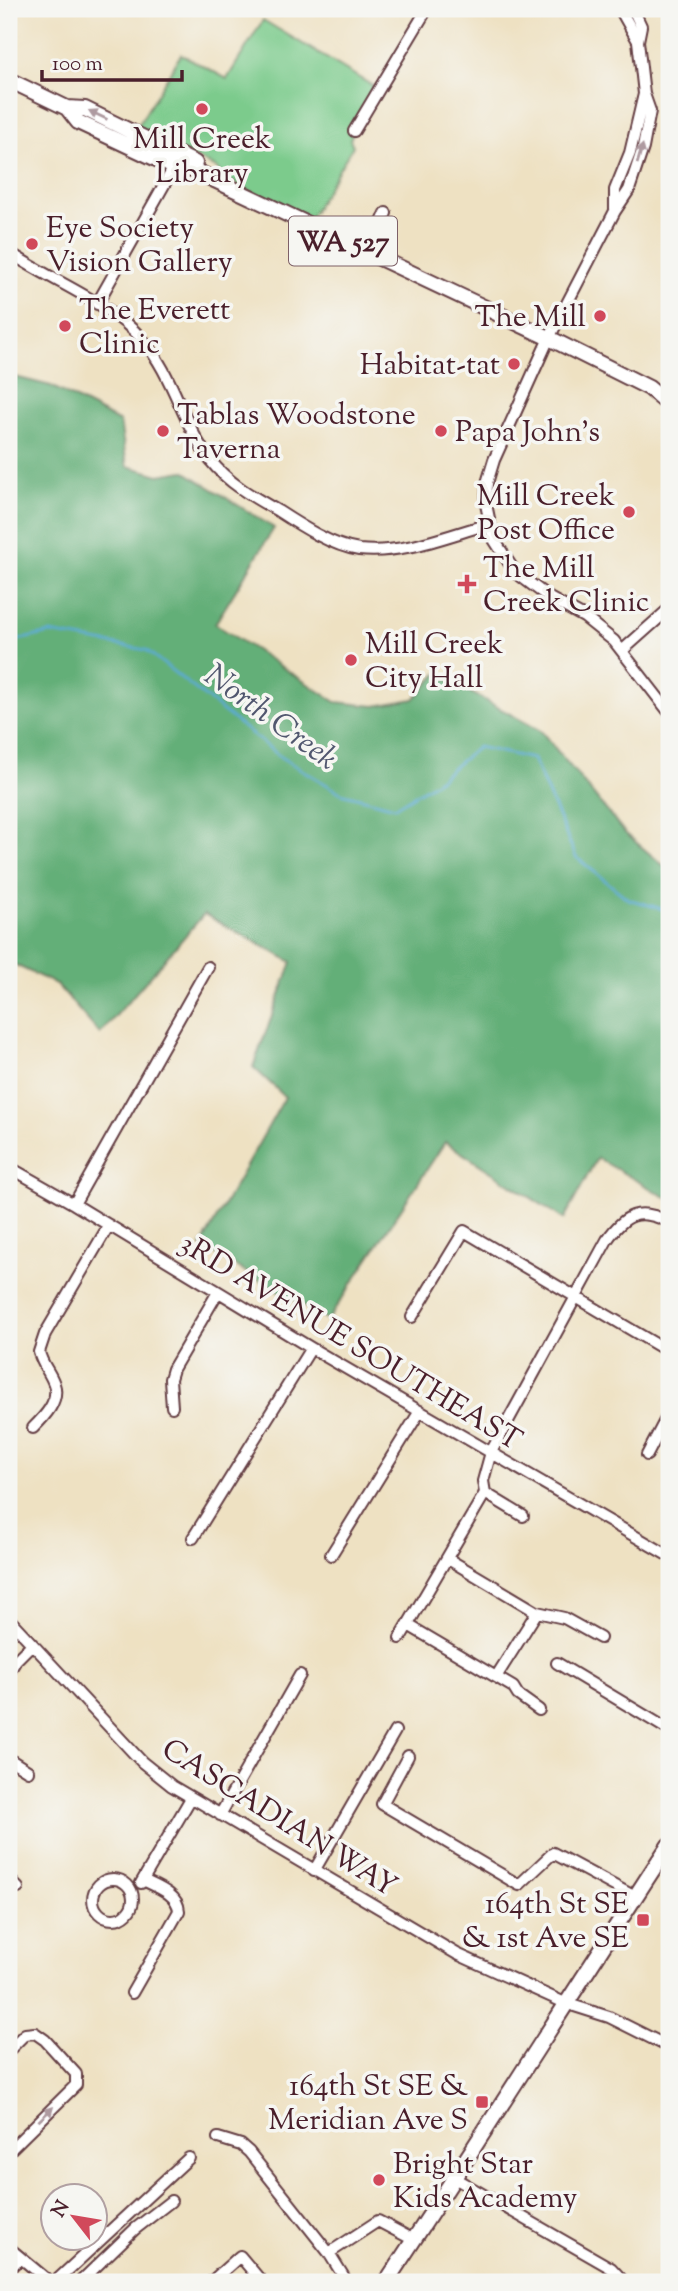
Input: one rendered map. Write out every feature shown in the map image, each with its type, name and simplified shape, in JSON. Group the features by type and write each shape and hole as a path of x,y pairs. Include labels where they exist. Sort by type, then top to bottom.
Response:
{"main road":[{"name":"WA 527","path":"9,80 67,108 85,109 216,172 220,182"},
{"name":"WA 527","path":"67,108 78,122 209,184 220,182 549,338 649,388 669,405"},
{"name":"WA 527","path":"649,388 669,391"},
{"path":"386,2282 456,2179 565,2003 668,1849"}],"street":[{"path":"354,131 427,9"},
{"path":"620,9 638,41"},
{"path":"633,9 641,26 638,41 644,94 650,111 643,148 629,190 615,211 549,338 490,471 486,493 489,524 504,557 522,579 595,625 623,650 669,712"},
{"path":"97,304 174,167"},
{"path":"368,254 386,213"},
{"path":"9,252 116,315 144,341 211,460 239,488 315,534 358,550 397,550 489,524"},
{"path":"623,650 669,609"},
{"path":"74,1204 208,967"},
{"name":"3RD AVENUE SOUTHEAST","path":"9,1167 311,1348 669,1556"},
{"path":"400,1638 485,1493 483,1480 491,1452 607,1240 618,1224 631,1216 655,1215 669,1222"},
{"path":"33,1428 44,1417 55,1394 55,1385 39,1352 45,1334 110,1226"},
{"path":"412,1317 464,1231 669,1352"},
{"path":"172,1407 170,1380 173,1369 218,1292"},
{"path":"193,1538 311,1348"},
{"path":"331,1555 420,1411"},
{"path":"647,1455 669,1413"},
{"path":"485,1493 523,1516"},
{"path":"448,1559 537,1612 564,1618 600,1638"},
{"path":"496,1677 537,1612"},
{"name":"CASCADIAN WAY","path":"9,1619 142,1762 172,1786 457,1954 565,2003 609,2017 669,2047"},
{"path":"408,1625 513,1687 518,1695 539,1710"},
{"path":"9,1672 16,1660 32,1644"},
{"path":"557,1663 669,1730"},
{"path":"220,1815 300,1675"},
{"path":"314,1871 395,1731"},
{"path":"408,1756 382,1804 519,1885 553,1853 635,1898"},
{"path":"9,1759 28,1770"},
{"path":"133,1897 191,1798"},
{"path":"9,1879 18,1888"},
{"path":"132,1993 179,1911 174,1898 143,1880"},
{"path":"9,2050 26,2034 36,2033 76,2074 76,2085 9,2151"},
{"path":"218,2138 241,2145 249,2152 328,2253 347,2282"},
{"path":"9,2248 53,2282 189,2158"},
{"path":"456,2179 611,2268 624,2282"},
{"path":"80,2282 135,2229 171,2202"},
{"path":"328,2253 378,2221 414,2240"},
{"path":"211,2282 240,2256 261,2281"},
{"path":"9,2269 20,2258"}],"green space":[{"path":"263,20 376,88 350,139 353,146 308,221 225,178 215,167 136,129 181,54 227,79"},
{"path":"15,377 51,386 120,422 127,466 159,475 184,471 274,528 215,624 336,702 375,706 414,699 437,674 541,731 625,833 669,870 669,1199 597,1158 564,1219 445,1142 328,1320 201,1246 285,1097 253,1067 292,962 204,914 100,1034 56,984 9,962 9,386"}],"waterway":[{"name":"North Creek","path":"9,642 50,633 146,650 282,758 341,793 395,807 434,783 478,747 533,759 576,857 628,899 669,911"}],"place":[{"name":"Mill Creek Library","path":"202,109"},
{"name":"Eye Society Vision Gallery","path":"32,244"},
{"name":"The Mill","path":"600,316"},
{"name":"The Everett Clinic","path":"65,326"},
{"name":"Habitat-tat","path":"514,364"},
{"name":"Tablas Woodstone Taverna","path":"163,431"},
{"name":"Papa John's","path":"441,431"},
{"name":"Mill Creek Post Office","path":"629,512"},
{"name":"The Mill Creek Clinic","path":"467,584"},
{"name":"Mill Creek City Hall","path":"351,660"},
{"name":"164th St SE & 1st Ave SE","path":"643,1920"},
{"name":"164th St SE & Meridian Ave S","path":"482,2102"},
{"name":"Bright Star Kids Academy","path":"379,2180"}]}
